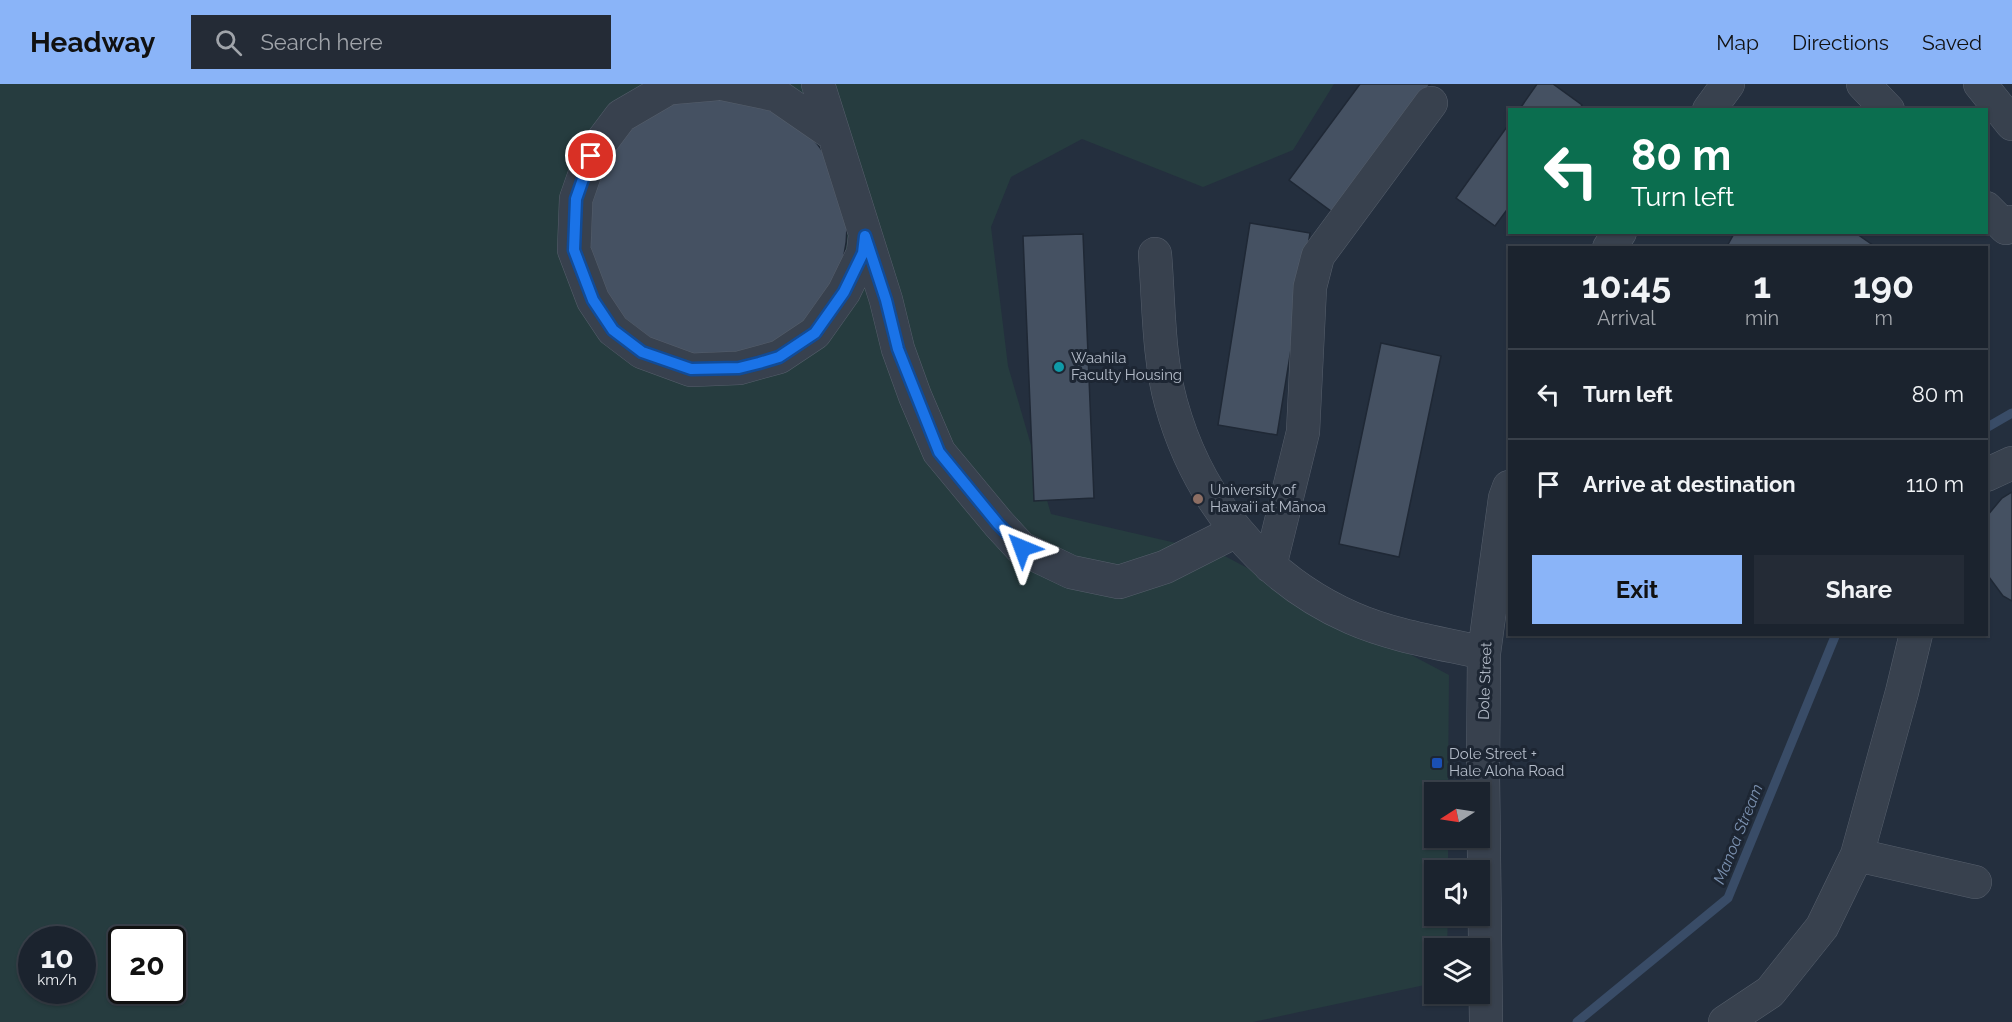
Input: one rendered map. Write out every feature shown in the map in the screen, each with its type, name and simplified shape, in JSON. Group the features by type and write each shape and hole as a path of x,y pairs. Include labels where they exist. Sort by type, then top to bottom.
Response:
{"street":[{"path":"715,84 669,88 621,116 591,156 576,199 574,250 593,300 613,330 642,352 691,369 739,368 779,357 815,333 827,317 844,292 863,253 865,236"},
{"path":"724,84 776,95 834,135"},
{"path":"818,84 886,300 898,349 939,452 998,524 1022,548 1071,572 1119,582 1165,567 1236,531"},
{"path":"1710,108 1728,84"},
{"path":"1863,84 1886,108"},
{"path":"1980,84 2012,124"},
{"path":"1270,566 1303,432 1310,287 1318,256 1431,103"},
{"path":"1988,210 2006,228 2012,222"},
{"path":"1155,254 1162,353 1170,401 1185,448 1207,491 1236,531 1270,566 1309,595 1352,618 1398,634 1484,653"},
{"path":"1988,474 2012,462"},
{"name":"Dole Street","path":"1486,1022 1484,653 1508,490"},
{"path":"1725,1022 1770,992 1822,927 1857,855 1916,636"},
{"path":"1857,855 1975,882"}],"green space":[{"path":"0,84 1334,84 1293,150 1203,187 1082,139 1011,177 991,227 1008,366 1051,514 1219,553 1449,675 1448,782 1424,782 1424,848 1448,848 1448,860 1424,860 1424,926 1448,926 1447,938 1424,938 1424,985 1253,1022 0,1022"}],"building":[{"path":"1360,84 1430,84 1335,214 1289,180"},
{"path":"1537,84 1553,84 1582,105 1580,108 1520,108"},
{"path":"703,96 729,96 754,101 778,111 809,134 832,165 842,189 847,227 842,265 832,289 809,320 778,343 754,353 729,358 703,358 678,353 654,343 633,329 614,310 600,289 590,265 585,240 585,214 590,189 600,165 614,144 633,125 654,111 678,101"},
{"path":"1508,125 1508,208 1495,226 1456,198"},
{"name":"Waahila Faculty Housing","path":"1250,223 1310,233 1277,435 1218,425"},
{"name":"Waahila Faculty Housing","path":"1083,234 1094,498 1034,501 1023,236"},
{"path":"1734,234 1857,234 1874,246 1727,246"},
{"path":"1381,343 1441,356 1399,557 1339,544"},
{"path":"2012,492 2012,601 2003,596 1988,576 1988,515 2002,498"}],"waterway":[{"name":"Manoa Stream","path":"1988,427 2012,413"},
{"name":"Manoa Stream","path":"1577,1022 1728,898 1835,636"}],"place":[{"name":"Waahila Faculty Housing","path":"1059,367"},
{"name":"University of Hawaiʻi at Mānoa","path":"1198,499"},
{"name":"Dole Street + Hale Aloha Road","path":"1437,763"}],"route":[{"path":"591,156 576,199 574,250 593,300 613,330 642,352 691,369 739,368 759,363 779,357 815,333 844,292 863,253 865,236 886,300 898,349 939,452 998,524 1022,548"}]}
